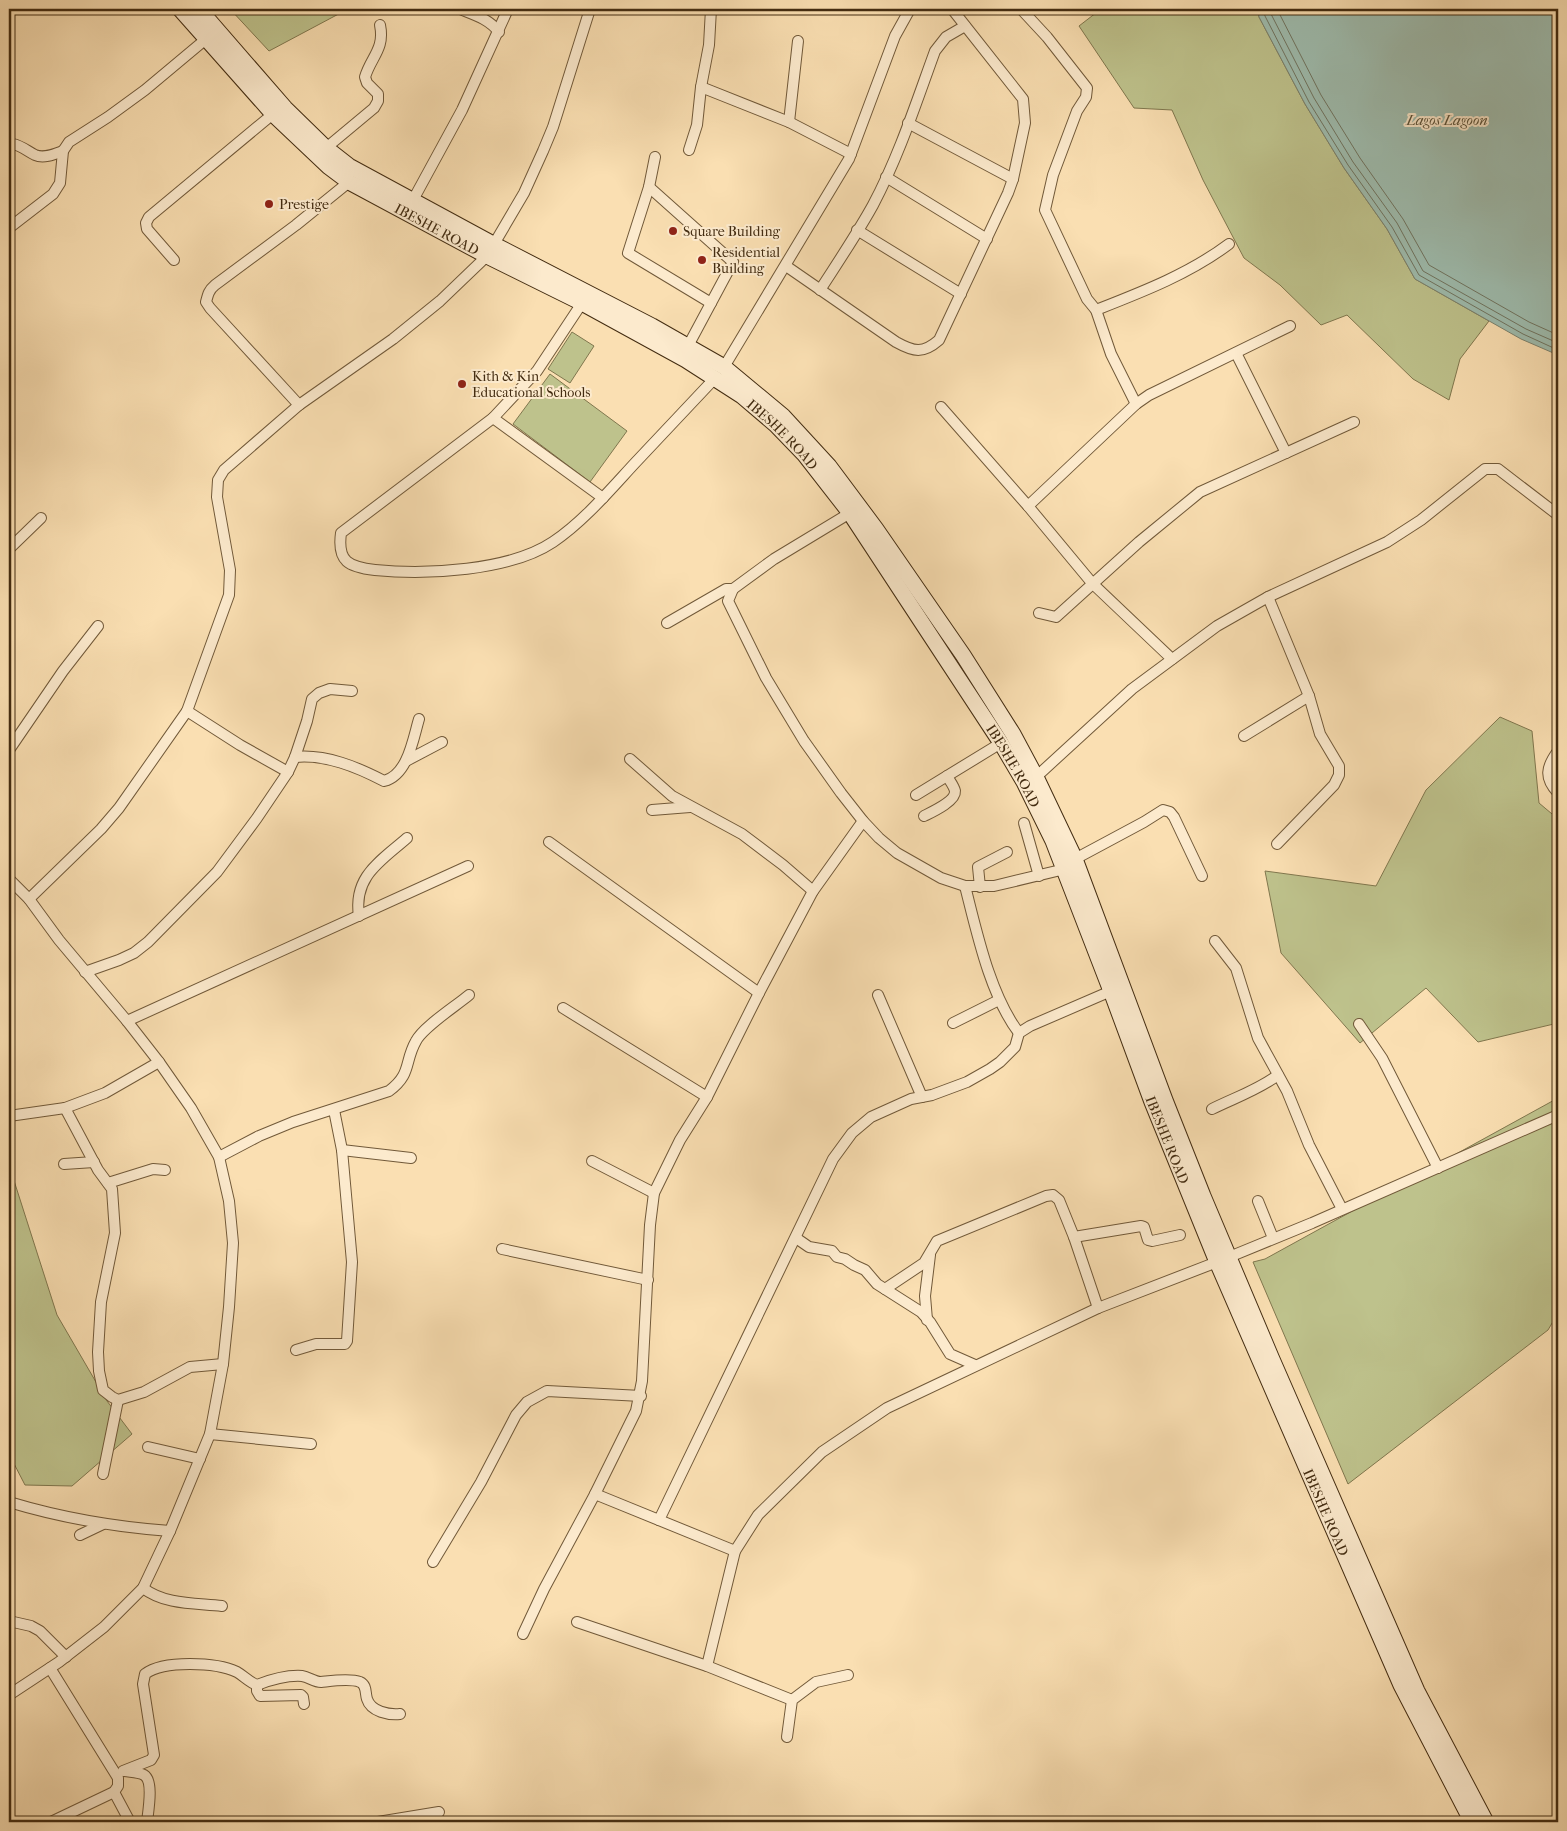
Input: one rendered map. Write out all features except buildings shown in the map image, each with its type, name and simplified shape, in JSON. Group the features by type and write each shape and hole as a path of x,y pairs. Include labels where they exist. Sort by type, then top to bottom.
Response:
{"main road":[{"name":"IBESHE ROAD","path":"180,9 272,114 302,143 349,182 688,346 720,372 784,416 829,466 876,529 963,655 1013,734 1030,780 1070,864 1165,1100 1223,1260 1401,1686 1472,1822"},
{"name":"IBESHE ROAD","path":"199,9 285,108 326,148 357,171 413,200 490,250 582,303 686,360 720,372 742,396 776,425 804,454 850,513 1001,743 1030,780"},
{"name":"IBESHE ROAD","path":"1070,864 1111,991 1152,1102 1417,1691 1486,1822"}],"street":[{"path":"460,9 487,20 499,32"},
{"path":"413,200 462,110 508,9"},
{"path":"29,899 101,829 119,808 187,711 229,595 230,570 217,497 218,480 224,470 299,405 393,339 440,301 490,250 524,193 553,127 590,9"},
{"path":"689,150 697,125 700,87 709,45 711,9"},
{"path":"582,303 537,371 493,418 341,533 340,553 346,561 353,566 375,570 424,572 494,565 521,556 552,542 603,498 720,372 786,266 851,154 895,36 910,9"},
{"path":"786,266 896,342 911,350 928,349 939,340 1013,179 1025,123 1023,99 952,9"},
{"path":"1021,9 1047,37 1087,88 1086,97 1077,111 1053,175 1045,210 1086,299 1096,310 1111,354 1136,404"},
{"path":"326,148 374,108 378,100 378,94 364,77 380,45 382,33 380,25"},
{"path":"820,290 858,230 886,177 935,51 946,37 965,26"},
{"path":"9,228 53,194 60,183 63,151 70,142 145,90 206,39"},
{"path":"789,122 798,41"},
{"path":"700,87 789,122 851,154"},
{"path":"174,260 147,229 146,223 149,217 272,114"},
{"path":"908,123 1013,179"},
{"path":"9,148 13,144 19,145 36,156 45,157 63,151"},
{"path":"655,157 649,187 628,253 711,303"},
{"path":"886,177 987,239"},
{"path":"299,405 210,308 206,302 207,296 209,290 215,285 296,225 349,182"},
{"path":"649,187 733,262 688,346"},
{"path":"858,230 961,294"},
{"path":"1096,310 1168,280 1203,262 1229,244"},
{"path":"1028,506 1136,404 1149,395 1290,326"},
{"path":"1236,353 1286,453"},
{"path":"941,407 1028,506 1092,583 1172,659"},
{"path":"493,418 603,498"},
{"path":"1039,614 1056,617 1138,542 1200,492 1354,422"},
{"path":"1030,780 1132,690 1217,626 1268,597 1387,542 1421,520 1485,469 1498,468 1558,515"},
{"path":"667,623 726,590 733,589 774,559 850,513"},
{"path":"9,549 41,518"},
{"path":"733,589 728,601 766,678 804,741 863,821 897,852 941,878 965,886 980,888 994,886 1039,876 1070,864 1163,810 1170,812 1174,817 1202,876"},
{"path":"1268,597 1308,696 1320,734 1338,766 1340,775 1334,785 1277,844"},
{"path":"9,750 63,671 98,626"},
{"path":"85,972 118,960 148,942 217,872 288,772 307,722 312,699 319,693 330,689 352,691"},
{"path":"1244,736 1308,696"},
{"path":"187,711 240,745 288,772"},
{"path":"295,757 308,756 326,759 370,773 384,781 392,779 406,761 419,719"},
{"path":"406,761 442,742"},
{"path":"916,795 1001,743"},
{"path":"1558,751 1551,761 1547,776 1558,793"},
{"path":"630,759 662,788 691,807 742,834 813,891"},
{"path":"924,816 950,801 954,795 955,790 947,776"},
{"path":"652,810 691,807"},
{"path":"523,1634 544,1589 595,1494 636,1411 641,1396 650,1225 654,1193 680,1140 707,1097 813,891 863,821"},
{"path":"1024,823 1039,876"},
{"path":"359,916 357,902 361,885 368,872 407,838"},
{"path":"549,842 759,993"},
{"path":"980,888 978,867 1007,852"},
{"path":"127,1021 468,866"},
{"path":"9,879 29,899 85,972 127,1021 191,1108 219,1157 229,1201 233,1243 223,1364 210,1434 170,1531 142,1588 104,1627 66,1657 9,1695"},
{"path":"965,886 998,1000 1019,1033"},
{"path":"1216,941 1236,968 1258,1038 1287,1091 1309,1145 1342,1209"},
{"path":"658,1520 834,1159 852,1133 872,1117 910,1099 922,1097 966,1082 990,1069 1000,1062 1015,1046 1019,1033 1030,1026 1111,991"},
{"path":"219,1157 259,1136 293,1122 389,1091 400,1083 416,1041 422,1033 469,995"},
{"path":"878,995 922,1097"},
{"path":"953,1023 998,1000"},
{"path":"563,1008 707,1097"},
{"path":"1359,1024 1382,1058 1438,1168"},
{"path":"9,1116 65,1108 105,1093 159,1062"},
{"path":"1212,1109 1244,1093 1264,1086 1278,1076"},
{"path":"65,1108 94,1162 112,1190 115,1232 101,1302 98,1352 103,1390 118,1400 144,1392 190,1367 223,1364"},
{"path":"296,1350 316,1344 345,1344 347,1341 352,1262 342,1150 334,1110"},
{"path":"706,1666 735,1551 758,1514 822,1452 887,1408 974,1365 1098,1308 1223,1260 1558,1115"},
{"path":"342,1150 411,1158"},
{"path":"592,1161 654,1193"},
{"path":"64,1164 94,1162"},
{"path":"108,1183 153,1168 165,1170"},
{"path":"885,1290 924,1263 937,1242 1046,1196 1053,1195 1059,1200 1074,1237 1098,1308"},
{"path":"1258,1201 1273,1238"},
{"path":"1074,1237 1141,1226 1144,1227 1148,1240 1152,1241 1180,1234"},
{"path":"796,1238 809,1247 832,1251 837,1257 846,1259 865,1270 877,1284 921,1312 950,1354 974,1365"},
{"path":"502,1249 648,1280"},
{"path":"927,1320 925,1296 930,1252"},
{"path":"432,1562 481,1482 516,1415 527,1402 547,1391 641,1396"},
{"path":"103,1474 118,1400"},
{"path":"210,1434 311,1444"},
{"path":"148,1447 200,1459"},
{"path":"595,1494 735,1551"},
{"path":"9,1502 36,1511 102,1524 170,1531"},
{"path":"80,1535 102,1524"},
{"path":"142,1588 163,1600 222,1606"},
{"path":"9,1621 31,1626 40,1631 66,1657"},
{"path":"577,1622 706,1666 792,1700"},
{"path":"119,1771 151,1760 154,1755 143,1684 145,1674 151,1669 176,1664 215,1667 236,1672 257,1685 268,1680 300,1676 321,1682 328,1680 360,1682 364,1686 366,1699 374,1709 393,1715 400,1714"},
{"path":"50,1668 119,1771 118,1786 114,1792 52,1822"},
{"path":"787,1737 792,1700 816,1682 848,1675"},
{"path":"257,1685 257,1691 260,1696 300,1695 303,1697 304,1704"},
{"path":"119,1771 143,1775 148,1779 150,1787 147,1822"},
{"path":"114,1792 130,1822"},
{"path":"378,1822 439,1812"}],"green space":[{"path":"230,9 348,9 269,51"},
{"path":"1101,9 1258,9 1259,17 1305,104 1344,168 1387,229 1415,279 1489,321 1460,359 1449,400 1413,379 1347,315 1321,325 1280,285 1244,258 1203,180 1172,110 1134,108 1079,26"},
{"path":"572,332 594,346 570,383 548,369"},
{"path":"550,374 627,431 590,482 513,424"},
{"path":"1500,717 1532,731 1539,803 1558,819 1558,1023 1478,1042 1426,988 1360,1043 1281,953 1265,871 1376,886 1426,790"},
{"path":"1558,1098 1558,1313 1548,1330 1348,1484 1253,1262 1265,1259"},
{"path":"9,1165 57,1315 107,1401 132,1434 72,1486 25,1485 9,1454"}],"water":[{"name":"Lagos Lagoon","path":"1258,9 1558,9 1558,355 1521,339 1415,279 1387,229 1344,168 1305,104 1259,17"}],"place":[{"name":"Prestige","path":"269,204"},
{"name":"Square Building","path":"673,231"},
{"name":"Residential Building","path":"702,260"},
{"name":"Kith & Kin Educational Schools","path":"462,384"}]}
